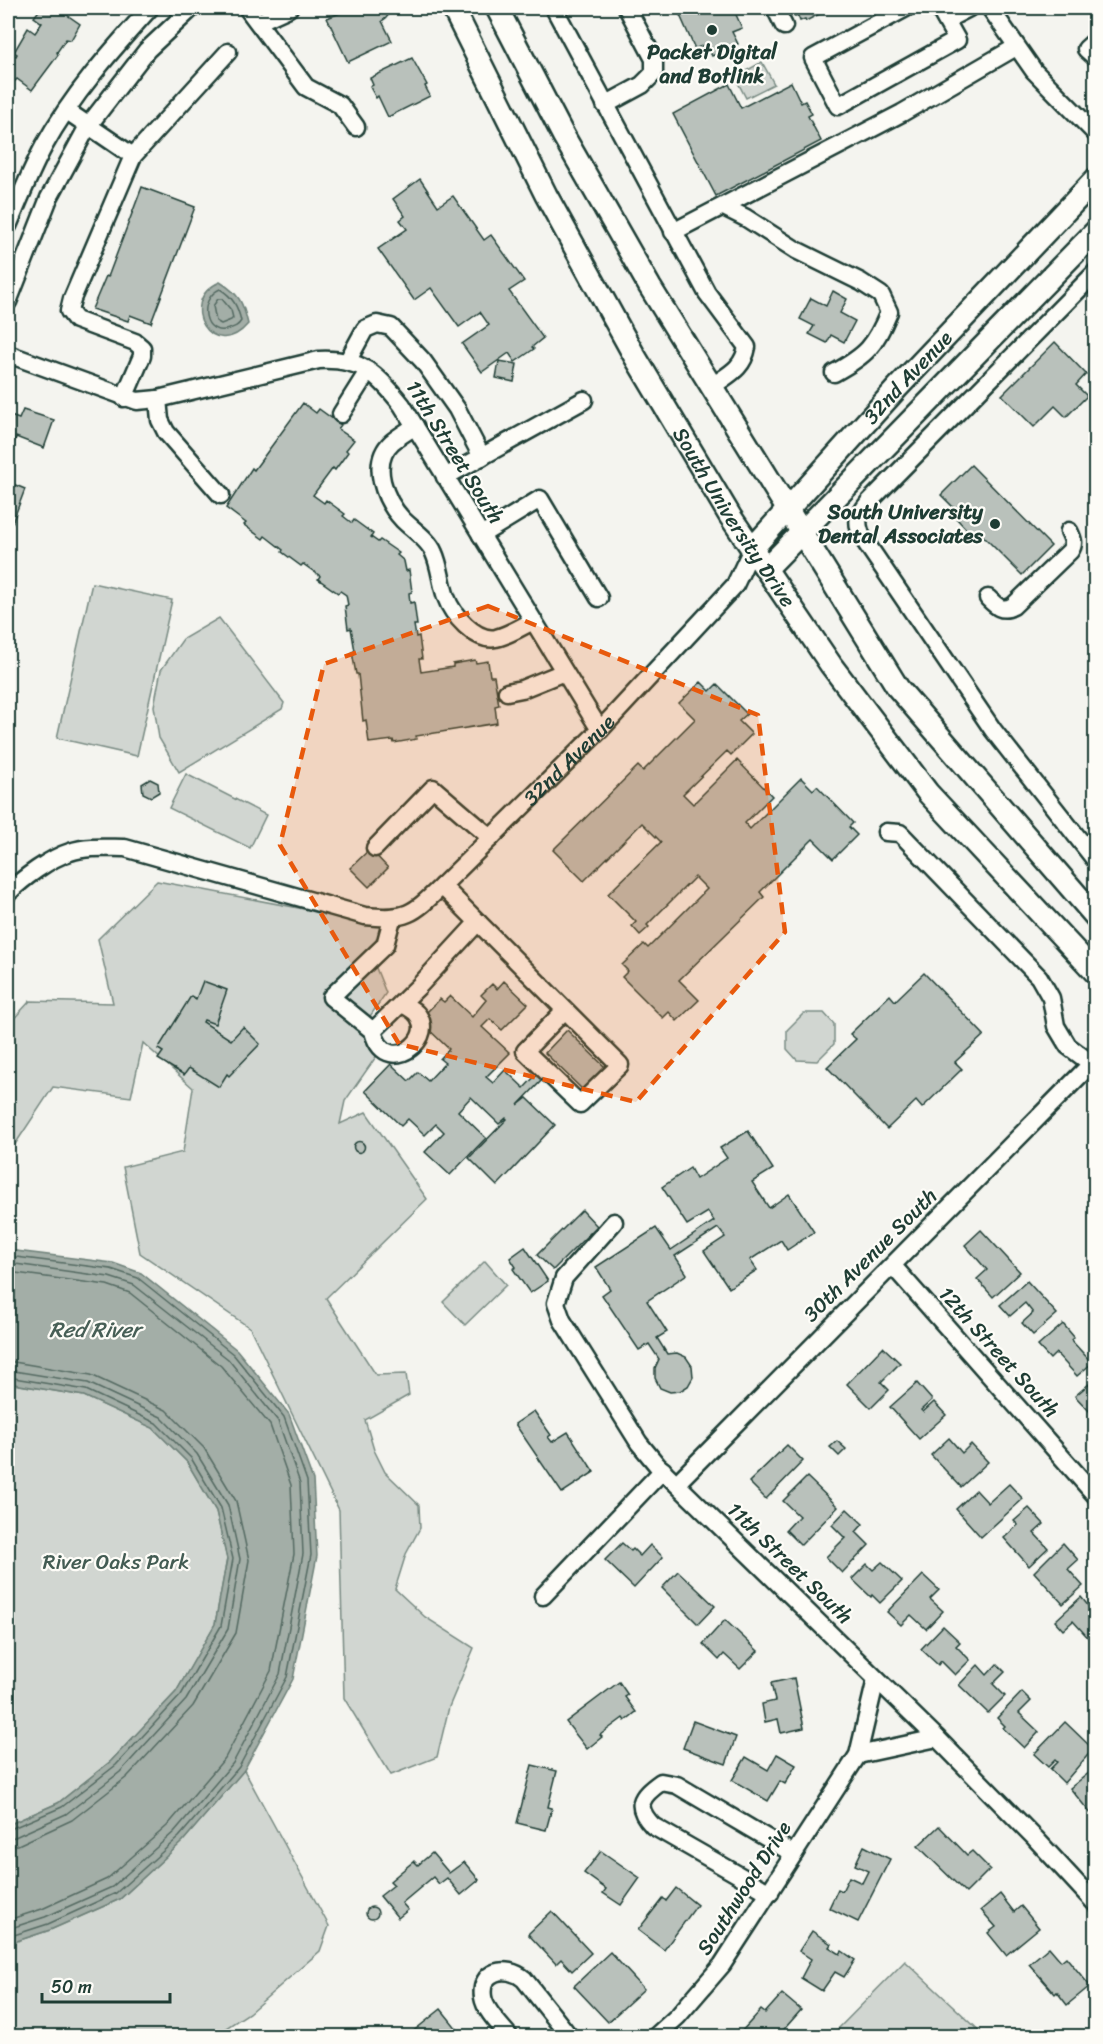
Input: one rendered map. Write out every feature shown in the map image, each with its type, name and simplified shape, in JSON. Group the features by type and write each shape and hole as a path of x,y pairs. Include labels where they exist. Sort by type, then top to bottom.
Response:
{"main road":[{"name":"South University Drive","path":"453,8 546,195 634,355 730,516 831,665 928,793 1095,973"},
{"path":"497,8 563,135 650,287 898,688 1095,917"},
{"name":"32nd Avenue","path":"752,549 898,387 1095,179"},
{"name":"32nd Avenue","path":"766,569 1095,231"}],"street":[{"path":"8,226 44,146 103,60 150,8"},
{"path":"8,302 49,198 88,126 147,50 192,8"},
{"path":"247,8 306,87 340,105 356,127"},
{"path":"258,22 289,8"},
{"path":"554,8 707,293 747,347 744,360 738,368 711,387"},
{"path":"605,105 642,85 654,74 654,59 627,8"},
{"path":"775,8 783,26"},
{"path":"906,8 813,58 838,106 957,40 942,14 969,8"},
{"path":"990,8 1034,71 1095,134"},
{"path":"1095,40 1086,49 1095,58"},
{"path":"674,232 902,112 1016,47"},
{"path":"124,398 142,356 142,348 135,342 76,320 69,311 72,299 133,156 228,52"},
{"path":"67,111 133,156"},
{"path":"724,207 746,218 796,250 861,282 881,296 889,312 879,338 857,360 834,373"},
{"path":"1095,272 868,502 858,517 858,526 862,537 993,730 1095,861"},
{"path":"347,362 365,329 377,324 391,327 423,361 457,409 482,457"},
{"name":"11th Street South","path":"8,354 137,401 158,399 319,360 339,359 368,370 390,389 415,426 600,730"},
{"path":"341,414 368,370"},
{"path":"158,399 160,420 166,432 221,495"},
{"path":"445,477 584,400"},
{"path":"415,426 391,443 382,458 381,475 386,495 394,511 431,547 446,597 452,608 471,630 484,637 493,638 533,621"},
{"path":"481,535 540,499 599,598"},
{"path":"988,598 998,608 1006,609 1013,606 1070,551 1073,547 1073,539 1070,531"},
{"name":"32nd Avenue","path":"392,919 420,908 600,730 735,585 752,549"},
{"name":"32nd Avenue","path":"735,585 766,569"},
{"path":"507,692 522,689 564,672"},
{"path":"375,848 433,788 491,838"},
{"path":"886,832 900,833 1039,977 1051,998 1056,1026 1068,1046 1094,1063"},
{"path":"8,893 50,861 70,852 96,848 126,848 356,914 392,919 385,945 331,998 373,1031 380,1046 394,1053 411,1049 421,1036 420,1019 415,1012 401,1004"},
{"path":"442,886 620,1065 580,1104 525,1051 565,1010"},
{"path":"373,1031 478,922"},
{"name":"30th Avenue South","path":"677,1483 1094,1063"},
{"name":"11th Street South","path":"614,1222 564,1278 556,1303 562,1320 639,1443 663,1470 937,1738 1035,1838 1095,1904"},
{"name":"12th Street South","path":"893,1266 1095,1496"},
{"path":"543,1596 663,1470"},
{"name":"Southwood Drive","path":"656,2037 678,2016 722,1965 858,1755 876,1679"},
{"path":"858,1755 937,1738"},
{"path":"770,1893 653,1826 643,1815 642,1802 646,1793 661,1782 677,1785 794,1854"},
{"path":"509,2037 483,1998 485,1982 498,1971 505,1969 516,1972 524,1979 569,2037"}],"highlighted area":[{"path":"488,606 758,715 785,932 636,1102 399,1044 280,845 324,664"}],"green space":[{"path":"762,62 774,84 746,98 735,77"},
{"path":"92,583 172,600 137,756 57,738"},
{"path":"219,618 284,703 282,709 179,772 159,738 154,706 161,670 183,639"},
{"path":"186,774 266,815 250,848 169,808"},
{"path":"157,881 383,924 383,942 370,953 386,993 366,1022 378,1054 345,1101 340,1124 366,1112 427,1199 326,1298 376,1375 406,1374 409,1395 365,1420 374,1450 385,1472 419,1505 420,1528 406,1554 395,1589 425,1617 474,1648 449,1707 437,1757 391,1775 344,1698 339,1510 250,1328 140,1253 123,1167 183,1152 193,1088 143,1043 131,1097 53,1087 8,1155 8,1025 30,1001 113,1003 98,939"},
{"path":"804,1013 824,1013 834,1024 834,1044 817,1061 797,1060 787,1049 787,1030"},
{"path":"485,1261 506,1285 465,1325 443,1302"},
{"name":"River Oaks Park","path":"8,1383 84,1396 153,1428 187,1462 216,1511 227,1559 215,1624 176,1692 111,1761 58,1803 8,1825"},
{"path":"244,1770 329,1926 320,1951 249,2013 214,2036 8,2036 8,1944 50,1930 120,1899 183,1841"},
{"path":"905,1961 985,2036 831,2036"}],"water":[{"path":"220,282 239,299 248,324 235,335 223,337 212,334 204,326 200,314 200,302 207,291"},
{"name":"Red River","path":"8,1250 113,1263 141,1273 237,1350 289,1414 313,1480 317,1556 293,1679 244,1770 183,1841 120,1899 50,1930 8,1944 8,1825 58,1803 111,1761 176,1692 215,1624 227,1559 216,1511 187,1462 153,1428 84,1396 8,1383"}],"building":[{"path":"41,8 57,8 80,24 71,40 66,39 57,52 58,55 32,90 17,79 15,81 8,76 8,51 16,56 14,52 28,28 35,33 42,23 34,17"},
{"path":"353,8 391,8 390,13 382,21 392,41 348,62 327,18"},
{"name":"Packet Digital and Botlink","path":"681,8 733,8 742,28 732,32 738,44 712,56 706,44 695,49 679,13"},
{"path":"790,8 827,8 827,10 806,21 805,19 800,21"},
{"path":"412,58 427,85 425,86 430,96 388,117 378,96 376,98 370,87 373,85 370,78"},
{"path":"791,82 801,103 805,101 812,114 808,116 821,141 716,196 673,114 729,84 741,108"},
{"path":"420,179 438,206 453,196 484,240 491,235 524,281 509,291 543,338 532,347 534,349 515,362 509,353 482,372 462,344 489,325 480,312 459,327 431,288 414,300 378,249 407,229 400,220 405,216 393,199"},
{"path":"142,187 195,207 151,323 130,315 128,321 92,309 106,276 108,277"},
{"path":"833,291 847,299 840,313 855,321 844,342 831,335 827,343 809,334 814,326 800,319 811,298 826,306"},
{"path":"1055,342 1086,374 1076,385 1087,396 1066,417 1055,406 1034,427 1002,395"},
{"path":"499,361 517,364 514,382 496,378"},
{"path":"303,403 316,413 319,409 341,425 338,429 354,440 335,470 333,468 313,495 324,503 326,500 345,514 343,516 352,523 354,520 373,534 371,537 378,542 380,540 399,553 397,555 404,561 406,571 409,570 412,592 409,593 410,603 414,602 417,625 414,625 416,637 419,636 422,659 419,659 421,672 453,667 453,664 475,660 476,663 488,661 490,676 494,676 499,705 495,706 497,723 416,736 417,739 394,743 393,740 369,743 366,720 363,721 358,674 356,674 352,652 355,651 351,628 348,629 346,595 340,591 338,593 318,579 320,576 303,564 301,566 265,536 263,539 226,508 252,468 254,470"},
{"path":"23,410 54,420 44,448 16,437 8,460 8,415 19,419"},
{"name":"South University Dental Associates","path":"971,465 1051,546 1022,575 976,529 971,534 956,518 960,514 941,495"},
{"path":"8,482 25,489 8,534"},
{"path":"701,682 710,691 717,684 747,714 739,721 752,734 731,755 727,751 683,794 693,804 737,760 772,796 745,823 750,829 801,778 813,790 817,786 853,823 849,827 857,835 833,859 813,839 760,892 764,897 679,980 699,1000 677,1021 669,1012 663,1018 622,977 628,971 622,965 644,944 648,948 707,889 695,877 647,925 649,927 640,935 632,926 636,922 608,894 661,842 642,823 584,881 553,850 638,766 643,771 695,719 679,703"},
{"path":"150,779 158,783 159,792 151,797 143,793 142,784"},
{"path":"370,849 388,868 369,887 350,868"},
{"path":"924,973 984,1035 955,1062 962,1069 922,1108 916,1101 887,1129 827,1067 856,1039 850,1034 890,995 895,1001"},
{"path":"203,981 227,990 215,1024 204,1020 203,1022 231,1040 243,1027 260,1044 229,1076 227,1074 219,1087 189,1068 184,1075 158,1059 163,1052 158,1049 191,996 196,999"},
{"path":"504,981 528,1004 502,1030 490,1019 482,1027 510,1053 486,1077 493,1083 505,1070 524,1088 536,1075 542,1080 518,1105 527,1098 555,1125 497,1186 469,1158 506,1118 499,1124 471,1097 458,1111 486,1138 450,1175 425,1152 444,1132 436,1124 425,1135 408,1119 401,1126 365,1091 391,1064 409,1081 418,1072 428,1081 445,1063 440,1059 449,1049 423,1024 430,1017 426,1013 440,999 444,1002 450,996 472,1017 486,1000 481,995 492,984 497,989"},
{"path":"567,1030 605,1067 583,1090 545,1053"},
{"path":"748,1131 773,1169 752,1182 769,1208 789,1194 814,1232 787,1250 781,1240 750,1260 757,1270 729,1288 704,1251 725,1237 718,1228 675,1256 687,1274 647,1301 667,1332 657,1338 667,1354 677,1353 686,1357 692,1366 693,1377 688,1386 680,1391 670,1392 660,1388 655,1378 655,1368 659,1359 649,1344 639,1350 602,1295 610,1289 596,1267 656,1228 671,1250 714,1221 708,1212 687,1225 662,1187 690,1168 696,1179 727,1158 720,1148"},
{"path":"359,1141 365,1147 359,1153 353,1147"},
{"path":"582,1210 597,1226 553,1270 537,1255"},
{"path":"981,1230 1020,1272 993,1297 977,1279 987,1270 965,1245"},
{"path":"525,1247 548,1281 530,1293 513,1269 516,1267 510,1258"},
{"path":"1027,1281 1057,1314 1033,1335 1022,1323 1033,1313 1025,1303 1010,1316 1000,1305"},
{"path":"1063,1324 1074,1337 1071,1340 1092,1363 1077,1376 1056,1353 1050,1359 1038,1346"},
{"path":"883,1347 900,1363 881,1382 889,1390 871,1408 847,1384"},
{"path":"1096,1378 1096,1409 1091,1413 1075,1396"},
{"path":"917,1383 932,1400 921,1410 923,1412 934,1402 946,1415 919,1439 890,1407"},
{"path":"534,1411 551,1435 548,1437 552,1442 568,1432 594,1472 562,1493 515,1424"},
{"path":"949,1438 962,1453 971,1444 988,1462 961,1487 931,1455"},
{"path":"837,1441 846,1449 839,1456 830,1447"},
{"path":"787,1445 803,1461 766,1499 749,1482"},
{"path":"807,1477 838,1507 801,1545 786,1530 799,1516 783,1501"},
{"path":"1009,1484 1023,1499 981,1537 956,1509 976,1490 988,1503"},
{"path":"1029,1508 1044,1524 1034,1533 1048,1548 1029,1566 1004,1538 1018,1525 1014,1521"},
{"path":"847,1509 863,1524 856,1532 869,1545 842,1573 826,1557 845,1538 832,1525"},
{"path":"622,1543 640,1556 650,1545 663,1557 634,1588 605,1560"},
{"path":"1063,1543 1078,1560 1068,1569 1083,1586 1063,1604 1034,1572"},
{"path":"882,1562 902,1581 880,1603 852,1579 867,1564 873,1570"},
{"path":"678,1571 715,1606 698,1624 662,1588"},
{"path":"923,1575 939,1590 930,1599 943,1611 926,1629 911,1615 901,1625 887,1612"},
{"path":"1081,1597 1090,1608 1093,1606 1096,1609 1096,1641 1093,1643 1073,1621 1063,1630 1055,1621"},
{"path":"725,1620 758,1651 740,1669 724,1654 719,1660 703,1644"},
{"path":"943,1626 960,1642 956,1646 970,1660 955,1675 941,1661 938,1665 921,1649"},
{"path":"997,1664 1005,1672 993,1684 1005,1696 988,1713 959,1685 978,1665 987,1675"},
{"path":"794,1678 804,1728 781,1733 778,1719 765,1722 762,1704 775,1701 771,1683"},
{"path":"619,1682 628,1695 625,1697 636,1712 625,1721 623,1718 600,1735 602,1737 587,1749 566,1722"},
{"path":"1022,1692 1031,1701 1019,1713 1039,1732 1024,1748 1003,1728 1005,1726 997,1718"},
{"path":"693,1721 736,1737 726,1764 683,1748"},
{"path":"1065,1722 1093,1749 1064,1783 1050,1769 1057,1762 1055,1760 1048,1767 1034,1754"},
{"path":"777,1754 796,1765 785,1784 780,1781 768,1801 732,1780 746,1757 768,1770"},
{"path":"532,1765 557,1771 548,1807 552,1808 546,1830 517,1823"},
{"path":"1090,1772 1096,1779 1096,1814 1093,1812 1091,1814 1070,1788"},
{"path":"939,1826 967,1855 972,1851 990,1869 966,1893 918,1846"},
{"path":"864,1846 890,1859 858,1922 829,1908 838,1889 842,1891 849,1877 862,1883 868,1871 855,1865"},
{"path":"601,1851 640,1878 621,1905 603,1893 606,1889 584,1873"},
{"path":"432,1853 449,1873 464,1862 479,1880 461,1895 447,1878 439,1884 433,1877 402,1903 408,1910 398,1918 380,1896 394,1885 390,1881 414,1861 418,1865"},
{"path":"676,1888 697,1905 664,1950 638,1930 663,1898 666,1901"},
{"path":"1000,1894 1014,1912 1021,1906 1039,1928 1006,1955 988,1933 996,1927 981,1910"},
{"path":"372,1907 378,1913 372,1919 366,1913"},
{"path":"552,1911 591,1953 572,1971 561,1959 556,1964 528,1934"},
{"path":"812,1931 831,1944 829,1947 840,1954 842,1951 855,1960 844,1977 835,1972 822,1991 801,1978 811,1959 799,1951"},
{"path":"1049,1947 1061,1961 1066,1957 1090,1986 1067,2005 1029,1964"},
{"path":"610,1952 644,1989 608,2022 574,1986"},
{"path":"782,1994 801,2010 778,2036 746,2036 741,2032 761,2010 765,2013"},
{"path":"441,2009 458,2030 450,2036 414,2036 411,2033"}],"place":[{"name":"Packet Digital and Botlink","path":"712,30"},
{"name":"South University Dental Associates","path":"995,524"}]}
